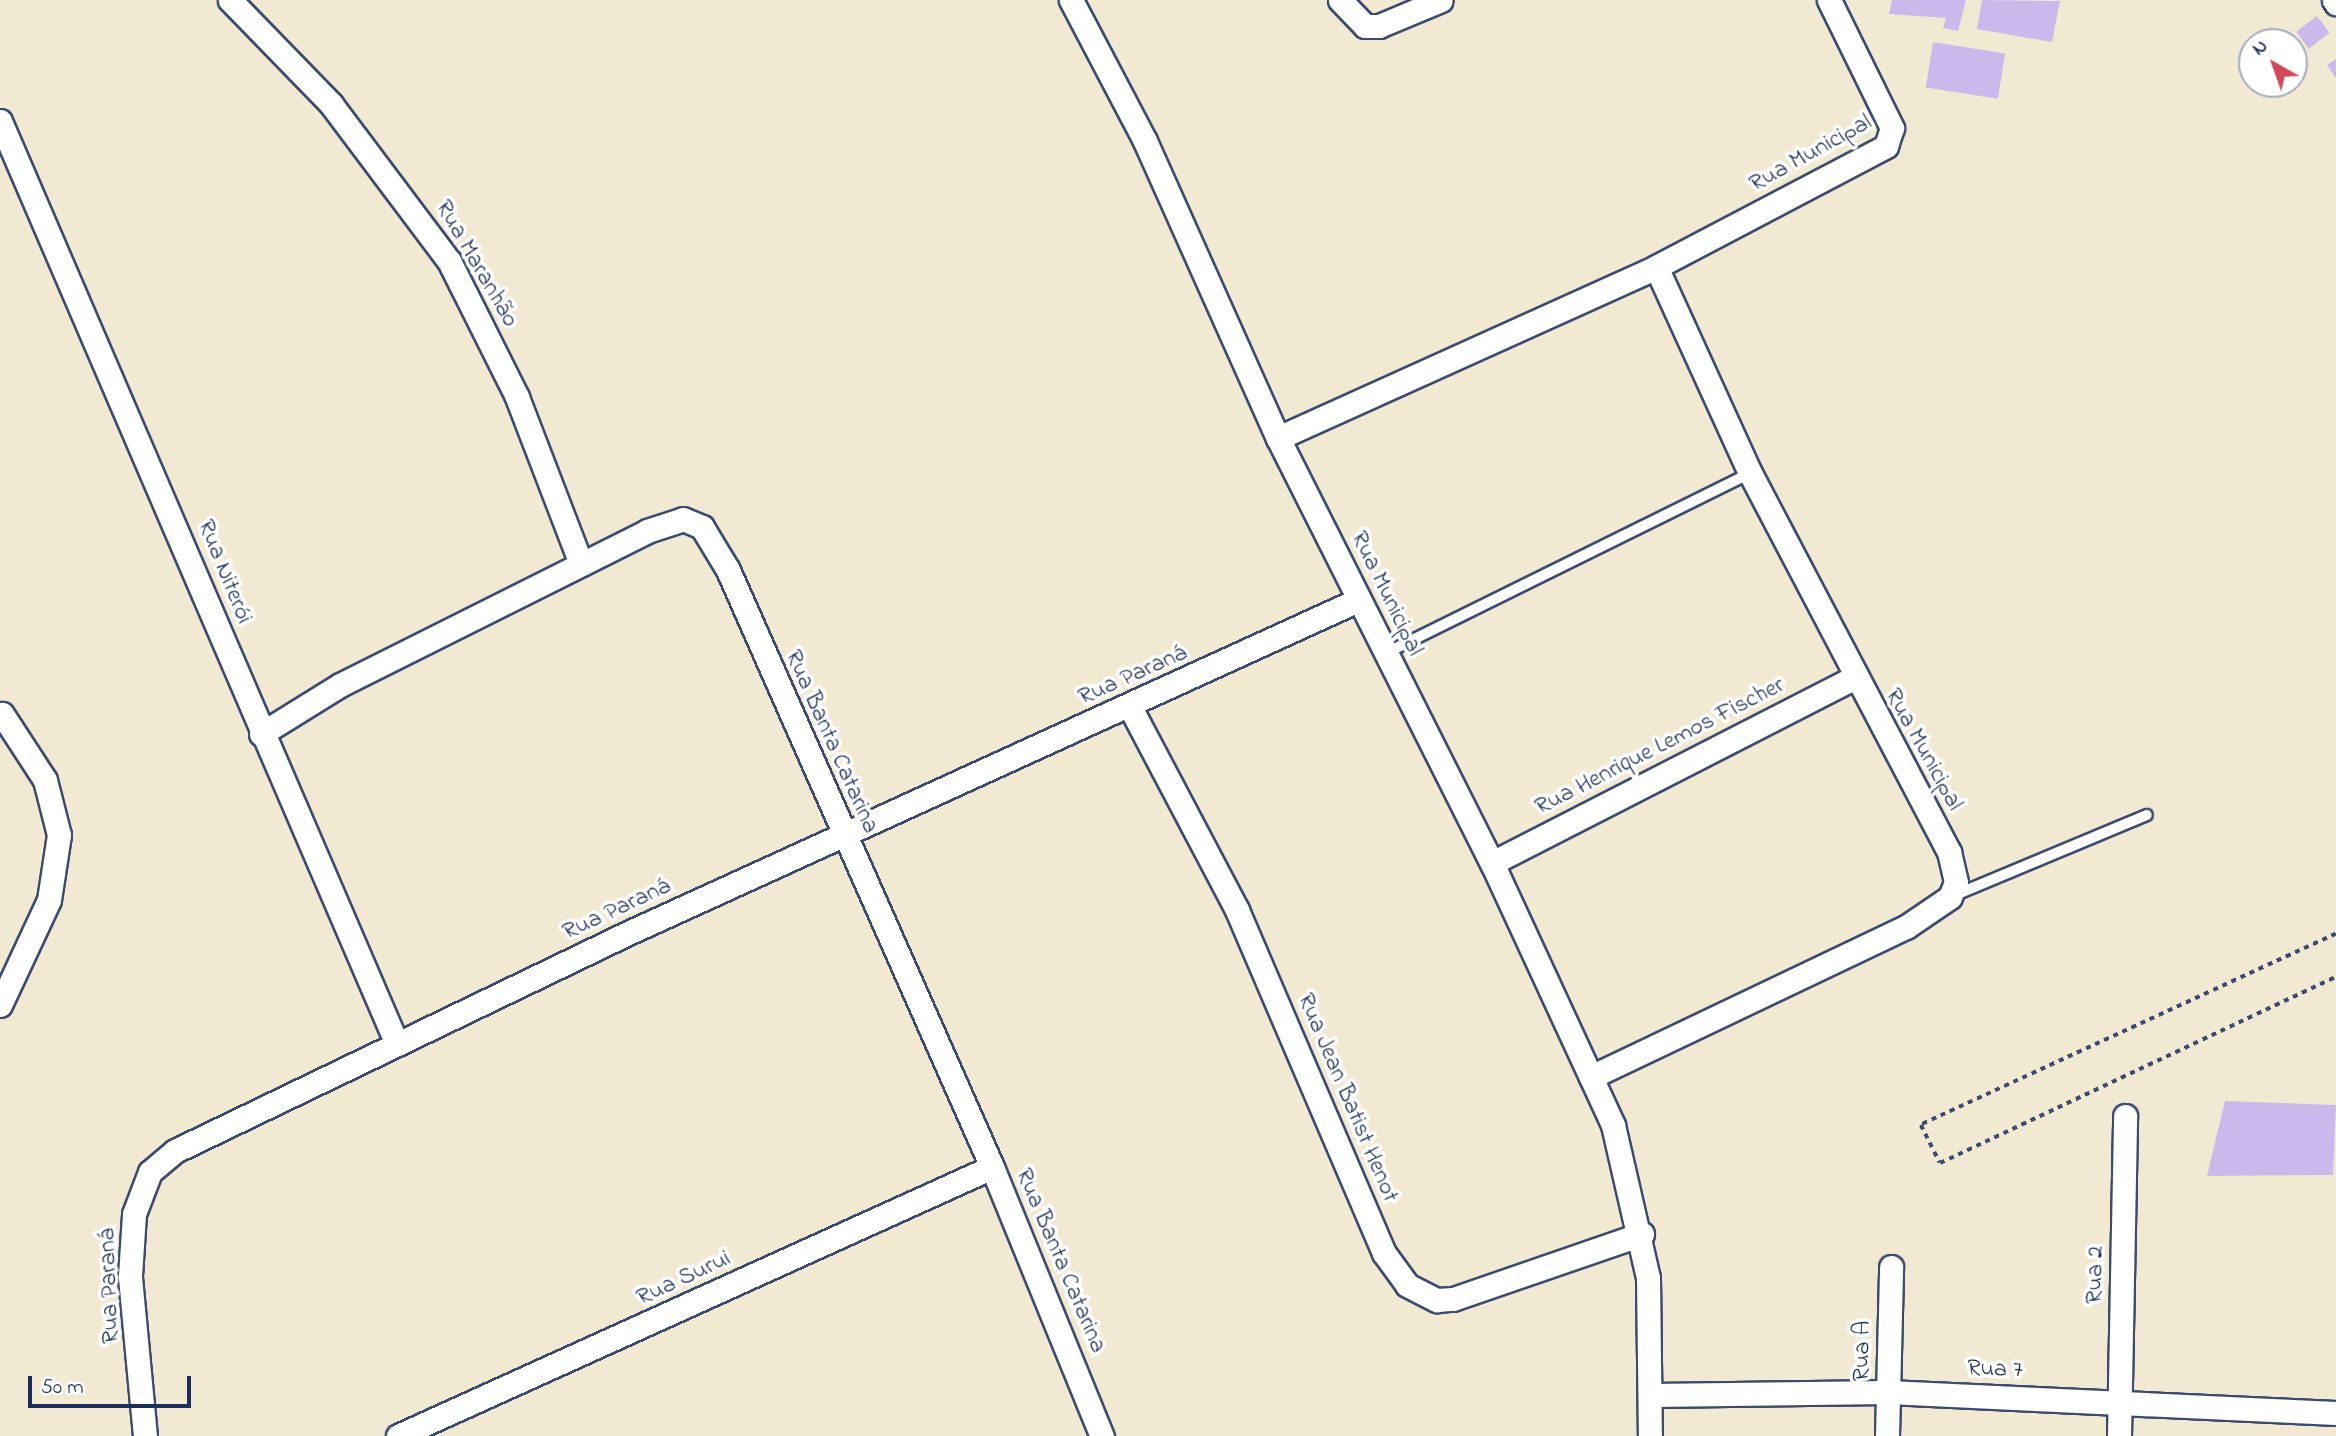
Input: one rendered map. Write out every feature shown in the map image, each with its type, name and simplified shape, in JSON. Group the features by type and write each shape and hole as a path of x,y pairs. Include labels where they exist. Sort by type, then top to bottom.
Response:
{"street":[{"name":"Rua Maranhão","path":"230,0 331,104 449,261 517,397 581,564"},
{"name":"Rua Municipal","path":"1071,0 1145,141 1278,438 1492,863 1613,1125 1642,1234 1651,1395 1650,1436"},
{"path":"1340,0 1358,21 1379,26 1441,0"},
{"name":"Rua Municipal","path":"1278,438 1656,267 1892,141 1892,128 1829,0"},
{"name":"Rua Niterói","path":"0,121 261,734 397,1044"},
{"name":"Rua Municipal","path":"1656,267 1750,473 1853,678 1949,852 1956,882 1950,897"},
{"name":"Rua Banta Catarina","path":"261,734 340,685 581,564 683,519 709,534 992,1167 1102,1436"},
{"name":"Rua Paraná","path":"145,1436 131,1264 134,1214 150,1172 176,1151 397,1044 1358,600"},
{"name":"Rua Henrique Lemos Fischer","path":"1492,863 1853,678"},
{"name":"Rua Jean Batist Henot","path":"1129,705 1237,910 1384,1254 1407,1285 1437,1300 1453,1299 1642,1234"},
{"path":"0,1005 49,900 59,835 45,780 2,714"},
{"path":"1591,1077 1775,993 1906,927 1950,897"},
{"name":"Rua 2","path":"2119,1436 2125,1116"},
{"name":"Rua Surui","path":"398,1436 992,1167"},
{"name":"Rua A","path":"1887,1436 1891,1267"},
{"name":"Rua 7","path":"1651,1395 1888,1392 2336,1413"}],"lane":[{"path":"1386,653 1750,473"},
{"path":"1950,897 2147,815"}],"path":[{"path":"2336,934 1921,1125 1940,1163 2336,977"}],"building":[{"path":"1892,0 1966,0 1958,31 1943,28 1946,18 1889,14"},
{"path":"1982,0 2060,1 2052,42 1977,29"},
{"path":"2317,16 2330,33 2309,48 2308,28 2301,28"},
{"path":"1933,42 2005,53 1998,99 1926,87"},
{"path":"2336,59 2336,78 2327,65"},
{"path":"2225,1101 2336,1105 2333,1175 2207,1176"}]}
